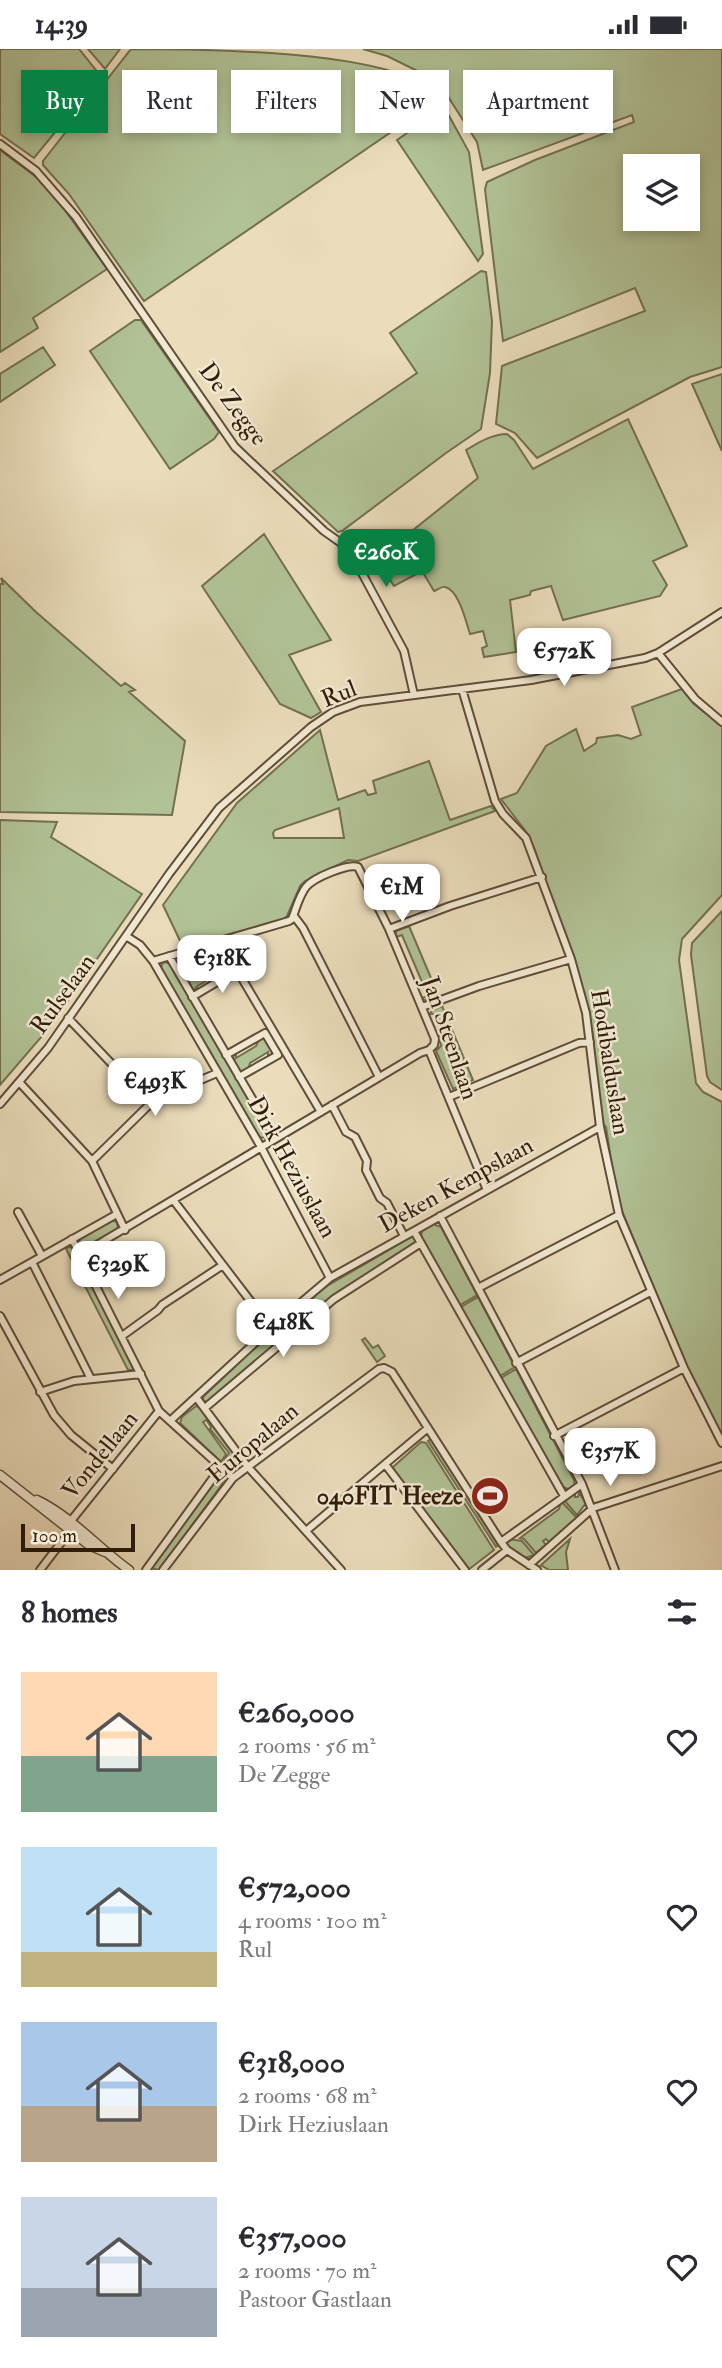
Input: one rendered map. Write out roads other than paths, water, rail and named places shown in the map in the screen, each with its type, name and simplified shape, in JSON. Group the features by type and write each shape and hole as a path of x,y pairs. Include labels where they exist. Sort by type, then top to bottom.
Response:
{"street":[{"name":"De Zegge","path":"0,144 36,171 76,217 235,447 355,560 404,651 414,695"},
{"name":"Rul","path":"126,936 219,808 311,727 333,712 360,702 595,669 645,658 658,653 722,612"},
{"path":"658,653 695,699 722,722"},
{"name":"Hodibalduslaan","path":"462,689 495,801 503,814 526,838 571,959 586,1013 600,1127 619,1215 684,1368 722,1443"},
{"name":"Jan Steenlaan","path":"294,916 307,885 346,866 354,865 360,870 389,929 435,1039 429,1050 487,1190"},
{"path":"389,929 450,906 542,877"},
{"path":"153,961 282,924 294,916 303,928 379,1077"},
{"name":"Dirk Heziuslaan","path":"126,936 140,945 153,961 261,1147 330,1278"},
{"name":"Rulselaan","path":"0,1104 48,1048 126,936"},
{"path":"223,940 237,970 321,1112"},
{"name":"Dirk Heziuslaan","path":"169,955 275,1138"},
{"path":"422,1007 479,986 571,959"},
{"path":"192,997 237,970"},
{"path":"68,1018 149,1104"},
{"name":"Dirk Heziuslaan","path":"226,1055 265,1033 278,1055 239,1077"},
{"path":"449,1097 579,1043 590,1042"},
{"path":"80,1255 275,1138 429,1050"},
{"path":"92,1161 149,1104 161,1096 217,1073"},
{"path":"20,1083 92,1161 125,1230"},
{"path":"332,1105 346,1132 355,1137 367,1161 366,1170 404,1236"},
{"name":"Deken Kempslaan","path":"170,1421 330,1278 600,1127"},
{"path":"174,1201 271,1328"},
{"path":"18,1212 42,1256"},
{"path":"0,1280 117,1214"},
{"path":"478,1288 619,1215"},
{"path":"440,1216 582,1484 615,1570"},
{"path":"414,1231 564,1496"},
{"path":"72,1239 159,1411 233,1478"},
{"name":"Deken Kempslaan","path":"206,1407 345,1291 421,1243"},
{"path":"32,1262 91,1379"},
{"path":"122,1336 162,1305 223,1265"},
{"path":"516,1363 650,1291"},
{"path":"0,1316 54,1415 71,1435 113,1469"},
{"name":"Europalaan","path":"163,1570 233,1478 379,1369 387,1368 428,1427"},
{"path":"555,1436 684,1368"},
{"path":"40,1392 74,1381 141,1374"},
{"path":"196,1397 248,1467 341,1570"},
{"name":"Vondellaan","path":"40,1570 70,1526 159,1411"},
{"path":"306,1531 428,1427 507,1550 537,1570"},
{"path":"385,1464 465,1570"},
{"path":"529,1565 593,1508 722,1466"},
{"name":"Europalaan","path":"146,1570 222,1467"},
{"path":"0,1475 28,1496 49,1506 70,1526 129,1570"},
{"path":"501,1542 582,1484"},
{"path":"482,1570 507,1550"}],"place":[{"name":"040FIT Heeze","path":"490,1496"}]}
